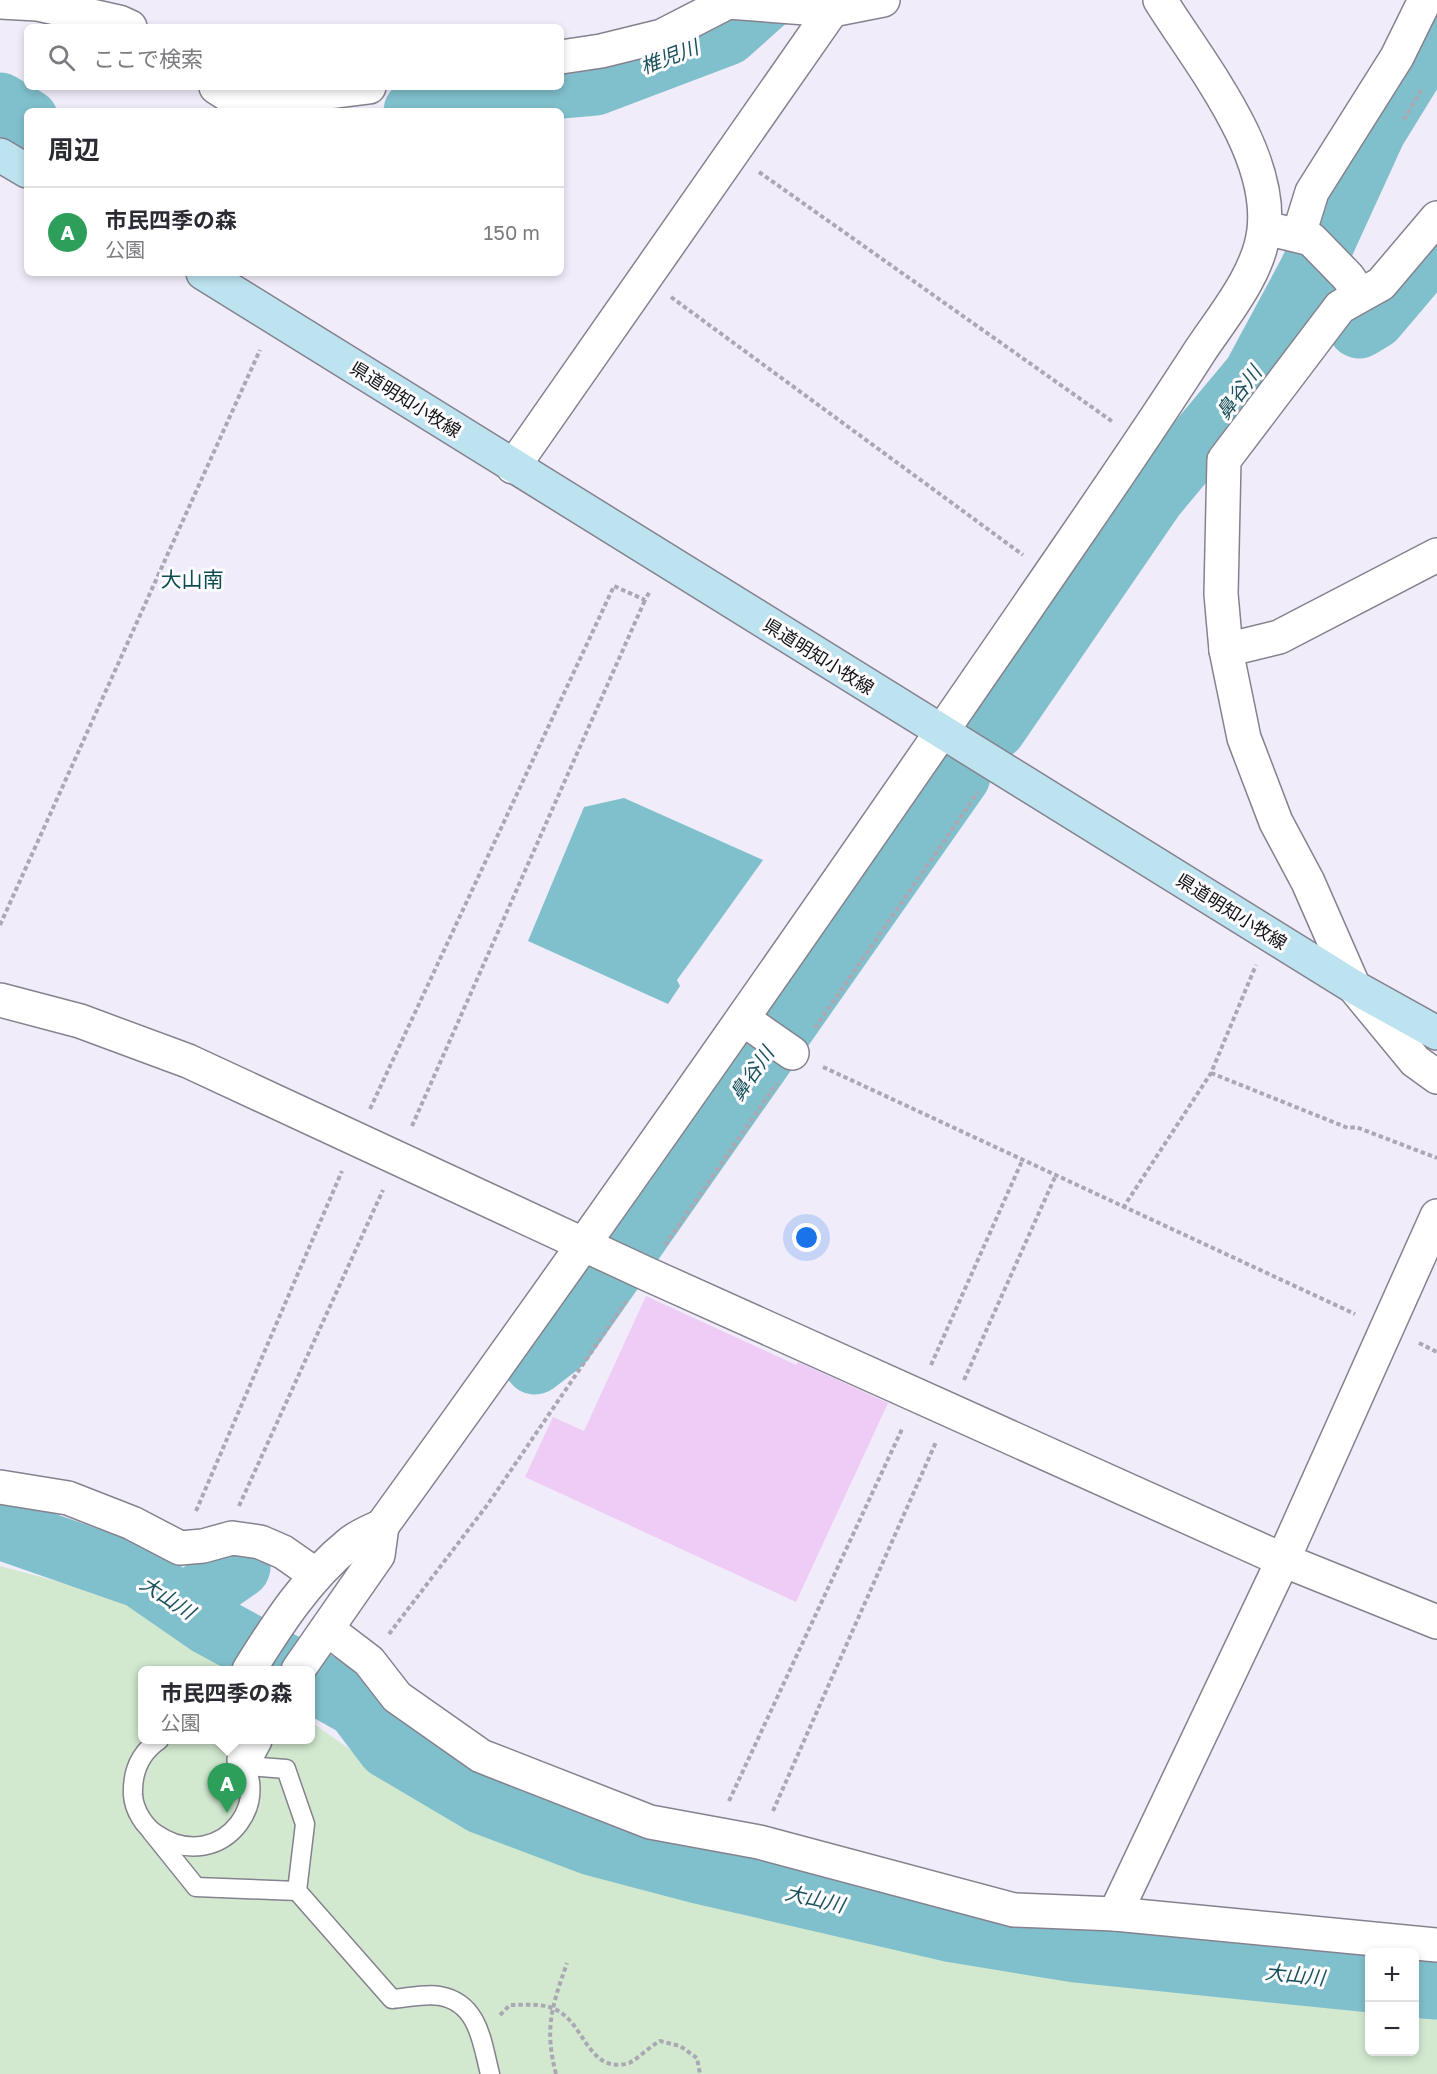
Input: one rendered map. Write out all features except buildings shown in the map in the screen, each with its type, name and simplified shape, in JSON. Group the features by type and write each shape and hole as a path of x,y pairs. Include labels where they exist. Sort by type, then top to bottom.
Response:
{"main road":[{"path":"0,155 24,169"},
{"name":"県道明知小牧線","path":"208,276 276,316 513,467 1354,987 1437,1033"}],"street":[{"path":"564,57 601,51 662,36 728,2 832,10 883,0"},
{"path":"252,1666 272,1633 316,1575 351,1542 382,1526 595,1249 749,1023 942,732 1141,441 1247,280 1264,229 1264,193 1252,154 1224,101 1161,0"},
{"path":"1305,236 1312,192 1397,57 1425,0"},
{"path":"0,2 37,4 118,24"},
{"path":"513,467 832,10"},
{"path":"221,90 241,103 345,90"},
{"path":"1437,218 1381,284 1340,307 1224,460 1221,594 1226,650 1244,738 1275,822 1308,882 1354,987 1415,1061 1437,1077"},
{"path":"1264,229 1305,236 1348,277 1360,295"},
{"path":"1226,650 1279,637 1437,555"},
{"path":"0,1000 80,1021 188,1061 642,1272 918,1394 1283,1560 1437,1622"},
{"path":"749,1023 794,1054"},
{"path":"1114,1914 1283,1560 1437,1216"},
{"path":"0,1487 68,1498 132,1523 180,1548 203,1546 224,1539 260,1542 284,1552 316,1575"},
{"path":"382,1526 378,1555 312,1651 369,1661 397,1697 481,1756 650,1822 759,1842 1014,1910 1114,1914 1437,1945"}],"lane":[{"path":"155,1744 139,1761 133,1779 133,1798 139,1816 196,1887 297,1891 392,1999 440,1996 468,2010 482,2035 490,2074"},
{"path":"151,1831 168,1843 188,1847 207,1845 226,1837 240,1823 249,1805 252,1785 243,1751"},
{"path":"243,1751 286,1769 304,1824 297,1891"}],"path":[{"path":"731,153 1141,441"},
{"path":"644,277 1050,574"},
{"path":"0,925 276,316"},
{"path":"180,1548 356,1139 614,586 645,600"},
{"path":"224,1539 398,1159 645,600 650,590 660,596"},
{"path":"369,1661 488,1504 642,1272 997,765"},
{"path":"1123,1208 1211,1073 1269,934"},
{"path":"794,1054 1387,1329"},
{"path":"1211,1073 1348,1128 1356,1127 1437,1158"},
{"path":"714,1834 918,1394 1022,1161"},
{"path":"759,1842 1055,1177"},
{"path":"556,2074 550,2037 551,2008 567,1963"},
{"path":"482,2035 510,2005 544,2004 564,2014 597,2060 612,2066 629,2063 660,2041 680,2046 697,2058 700,2074"}],"green space":[{"path":"0,1566 141,1604 231,1666 138,1666 138,1744 315,1744 315,1725 422,1800 485,1827 581,1858 831,1927 1164,1980 1337,2004 1365,2005 1365,2056 1419,2056 1419,2005 1437,2005 1437,2074 0,2074"}],"water":[{"path":"624,798 763,860 677,980 680,986 668,1004 528,941 584,807"}],"waterway":[{"name":"椎児川","path":"564,87 595,84 727,34 765,0"},
{"name":"鼻谷川","path":"995,728 1154,496 1254,376 1310,272 1375,130 1437,29"},
{"name":"椎児川","path":"424,108 465,95 523,90"},
{"name":"椎児川","path":"0,104 24,118"},
{"path":"1359,327 1374,318 1437,244"},
{"name":"鼻谷川","path":"535,1363 562,1342 959,776"},
{"name":"大山川","path":"0,1528 141,1577 209,1624 287,1666"},
{"name":"鼻谷川","path":"183,1606 239,1567"},
{"name":"大山川","path":"315,1682 357,1706 388,1747 483,1803 592,1844 698,1872 953,1931 1075,1951 1365,1980"},
{"name":"大山川","path":"1419,1986 1437,1988"}],"place":[{"name":"市民四季の森","path":"227,1813"}],"district":[{"name":"大山南","path":"192,579"}]}
